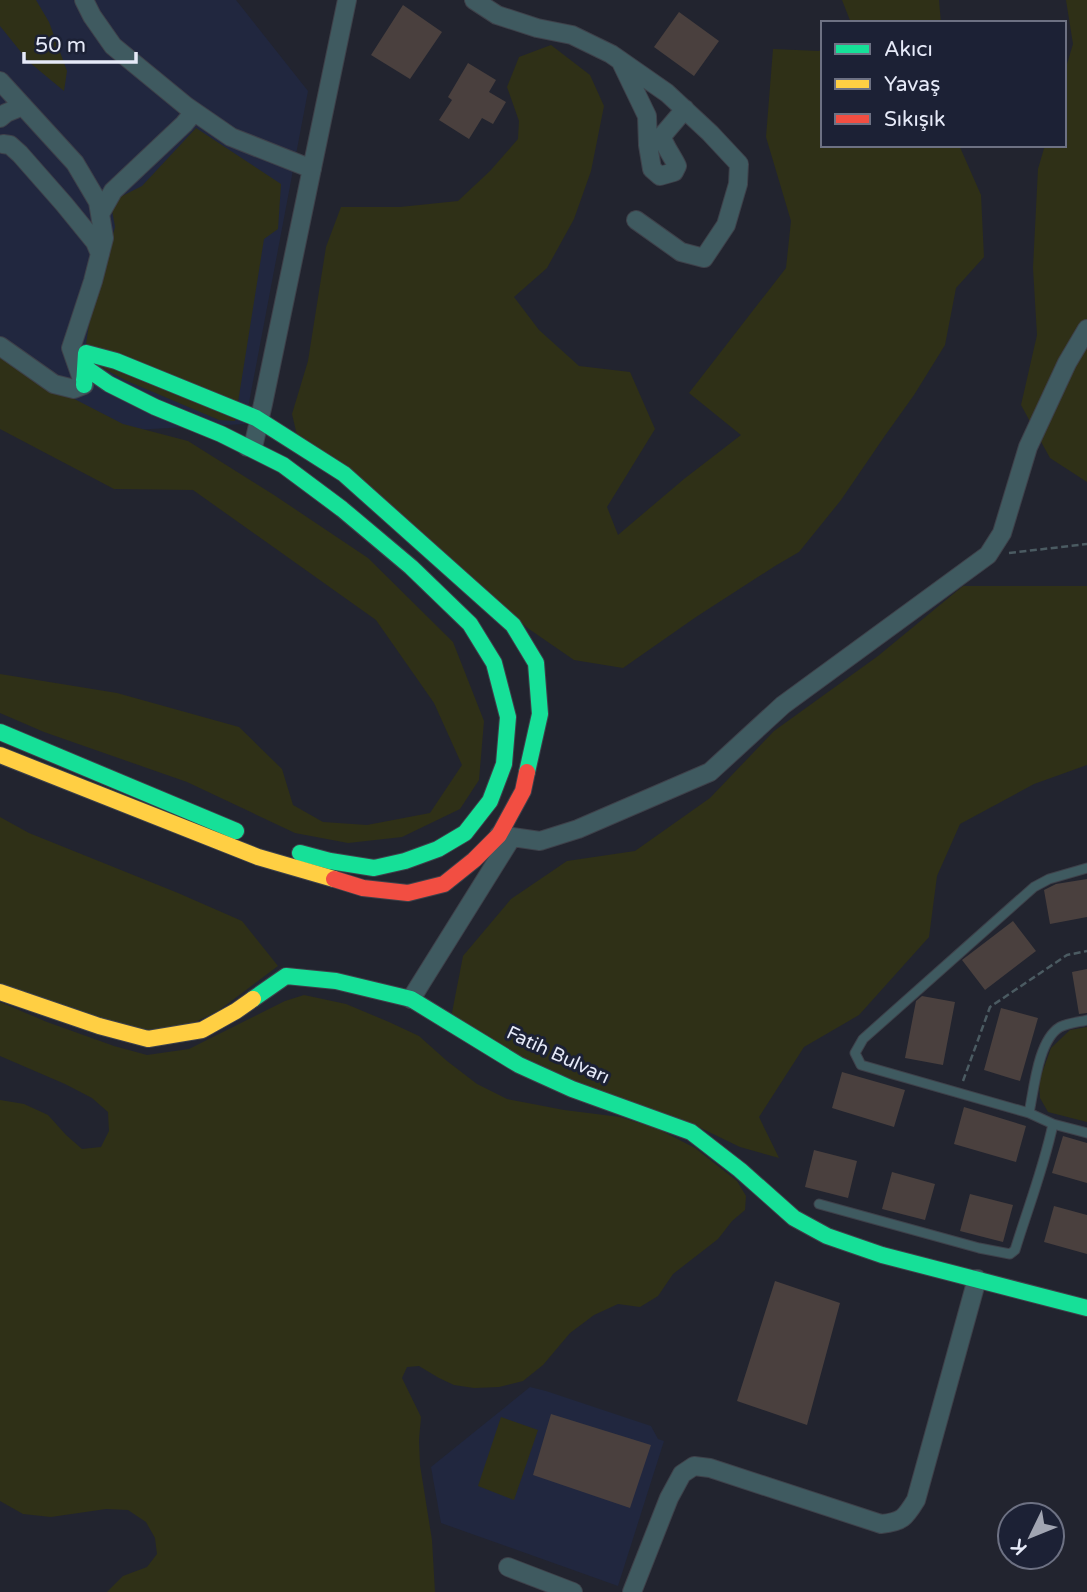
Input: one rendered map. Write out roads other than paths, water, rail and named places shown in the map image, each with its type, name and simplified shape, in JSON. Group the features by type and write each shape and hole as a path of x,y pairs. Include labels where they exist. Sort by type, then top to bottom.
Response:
{"street":[{"path":"84,0 113,46 194,112 231,137 312,169"},
{"path":"247,447 253,447 347,0"},
{"path":"474,0 496,15 537,28 572,35 611,54 667,93 739,164 738,184 726,225 704,258 681,252 636,220"},
{"path":"621,62 647,116 652,169 660,176 674,172 677,166 662,136 685,109"},
{"path":"0,81 75,163 98,202 104,238 71,348 83,384"},
{"path":"0,118 23,106"},
{"path":"100,214 113,191 146,162 194,112"},
{"path":"3,144 10,145 29,164 95,242 100,254"},
{"path":"0,755 258,858 363,888 408,893 444,884 506,836 540,841 578,829 709,772 783,705 988,555 1002,533 1028,447 1067,363 1087,329"},
{"path":"0,346 54,384 74,389 83,384"},
{"path":"83,384 86,353 116,361 259,420 344,474 513,625 536,663 540,714 523,791 506,836 411,999"},
{"path":"0,732 260,841 330,861 374,867 438,849 465,833 489,801 504,764 508,718 494,663 470,624 411,567 342,509 283,465 222,434 155,407 110,384 86,368 83,384"},
{"name":"Fatih Bulvarı","path":"0,992 99,1026 148,1039 202,1030 236,1011 286,976 336,981 411,999 530,1070 572,1090 691,1132 740,1170 793,1218 827,1236 882,1255 1087,1308"},
{"path":"632,1592 669,1498 682,1474 694,1466 710,1468 881,1524 897,1522 906,1516 916,1500 978,1279"},
{"path":"508,1567 573,1592"}],"lane":[{"path":"1087,868 1049,879 1034,887 863,1039 855,1053 861,1065 1029,1113 1052,1124 1087,1133"},
{"path":"1029,1113 1041,1054 1051,1035 1062,1026 1087,1020"},
{"path":"819,1204 1010,1254 1015,1250 1047,1153 1052,1124"}]}
